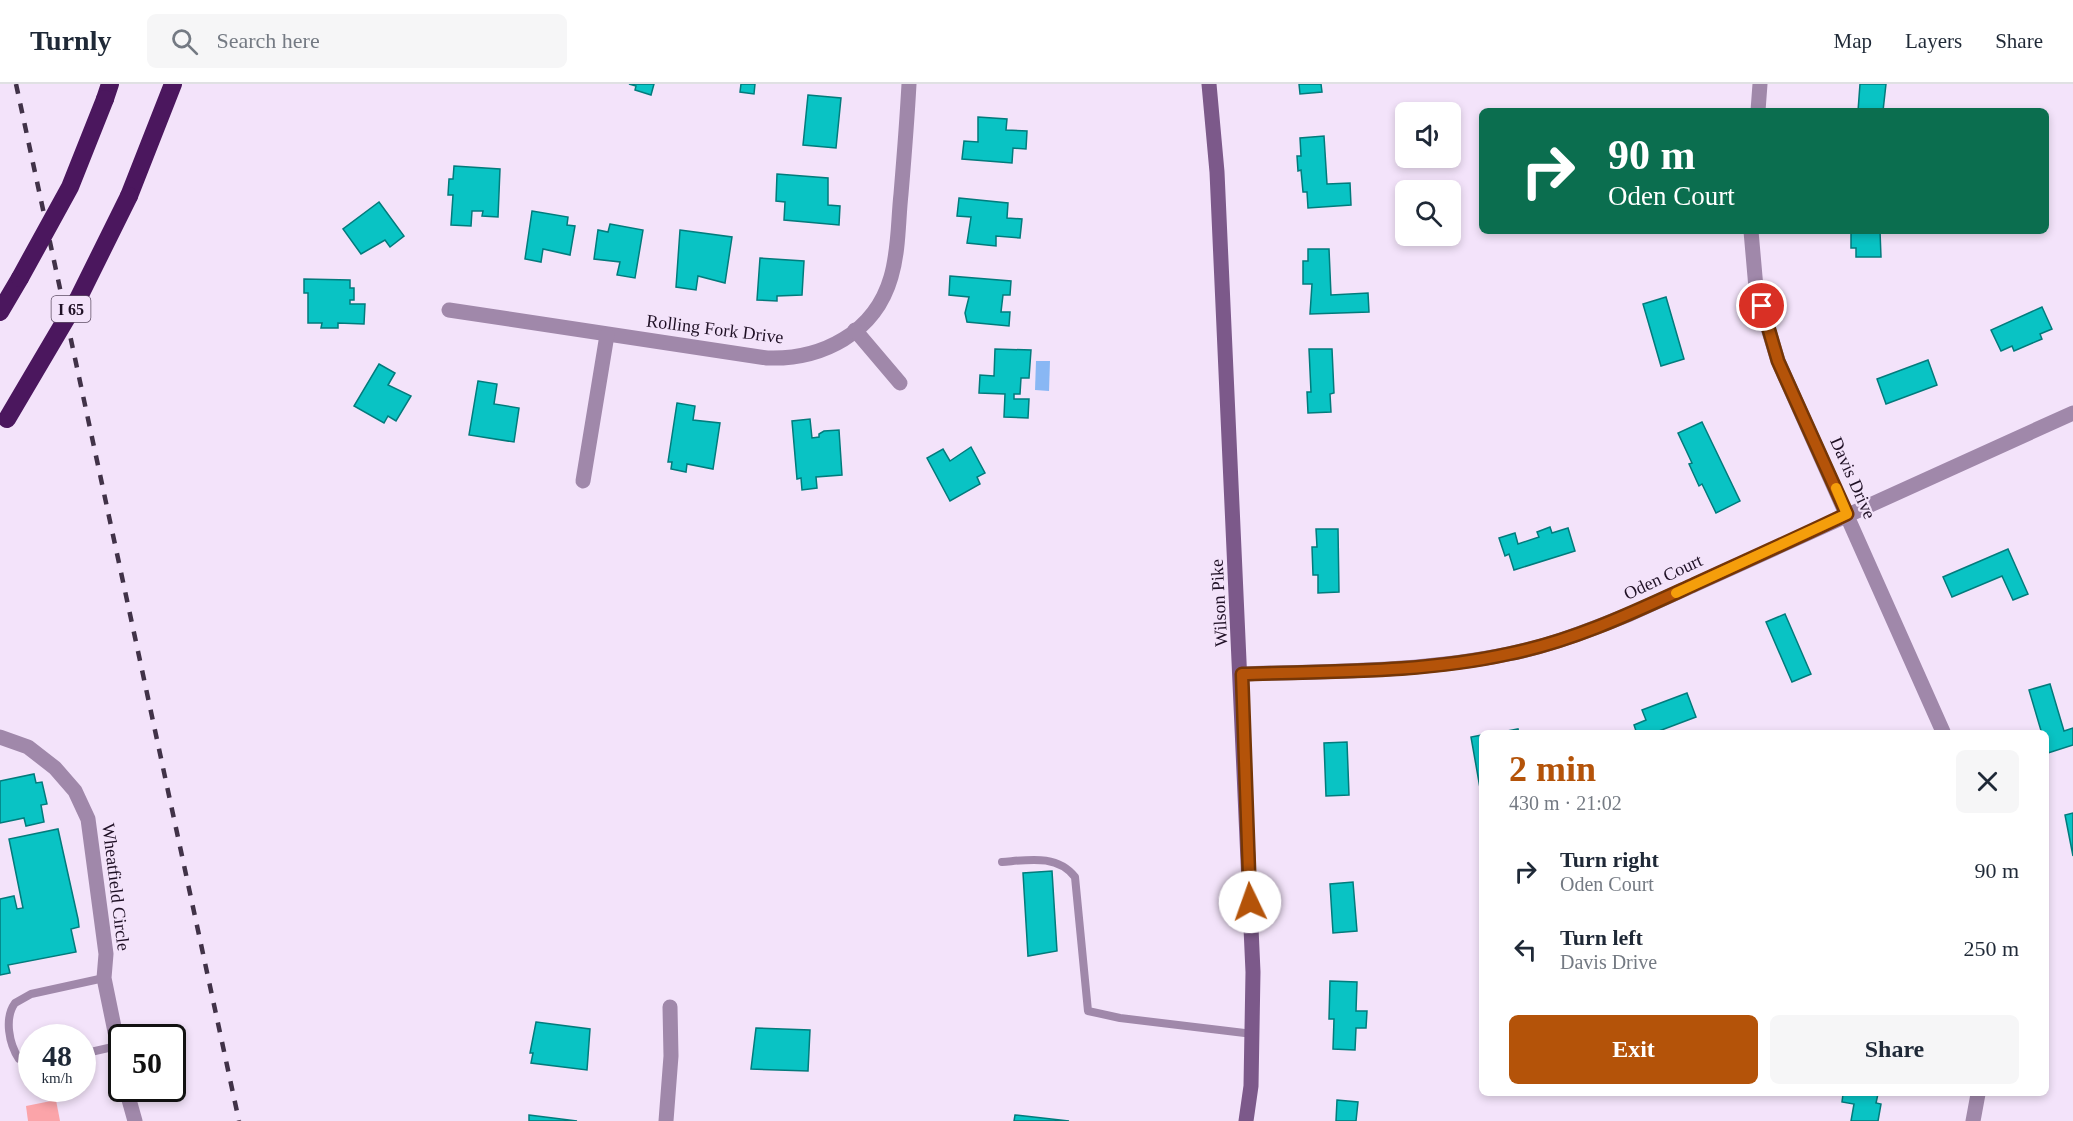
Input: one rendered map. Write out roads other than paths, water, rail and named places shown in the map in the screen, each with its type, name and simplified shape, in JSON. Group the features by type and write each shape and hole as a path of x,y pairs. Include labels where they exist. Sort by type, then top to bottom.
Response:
{"highway":[{"name":"I 65","path":"4,424 79,297 129,196 173,84"},
{"path":"0,312 70,187 108,92"}],"main road":[{"name":"Wilson Pike","path":"1209,84 1217,172 1254,972 1253,1034 1246,1121"}],"street":[{"name":"Rolling Fork Drive","path":"449,310 607,335 787,359 818,352 855,330 879,304 894,264 909,84"},
{"path":"1758,108 1760,84"},
{"name":"Davis Drive","path":"1751,234 1756,288 1778,361 1942,730"},
{"path":"855,330 900,383"},
{"path":"583,481 607,335"},
{"name":"Oden Court","path":"1242,674 1358,670 1448,663 1509,654 1579,635 2073,413"},
{"name":"Wheatfield Circle","path":"0,737 28,747 46,760 71,785 84,808 93,842 106,954 104,978 113,1024"},
{"path":"666,1121 671,1056 670,1007"},
{"path":"1973,1121 1978,1096"},
{"path":"130,1102 135,1121"}],"lane":[{"path":"1002,862 1043,860 1056,862 1068,868 1075,877 1089,1011 1120,1018 1253,1034"},
{"path":"18,1057 12,1043 9,1018 15,1003 31,994 104,978"}],"water":[{"path":"1036,361 1050,361 1049,391 1035,390"}],"railway":[{"path":"16,84 239,1121"}]}
